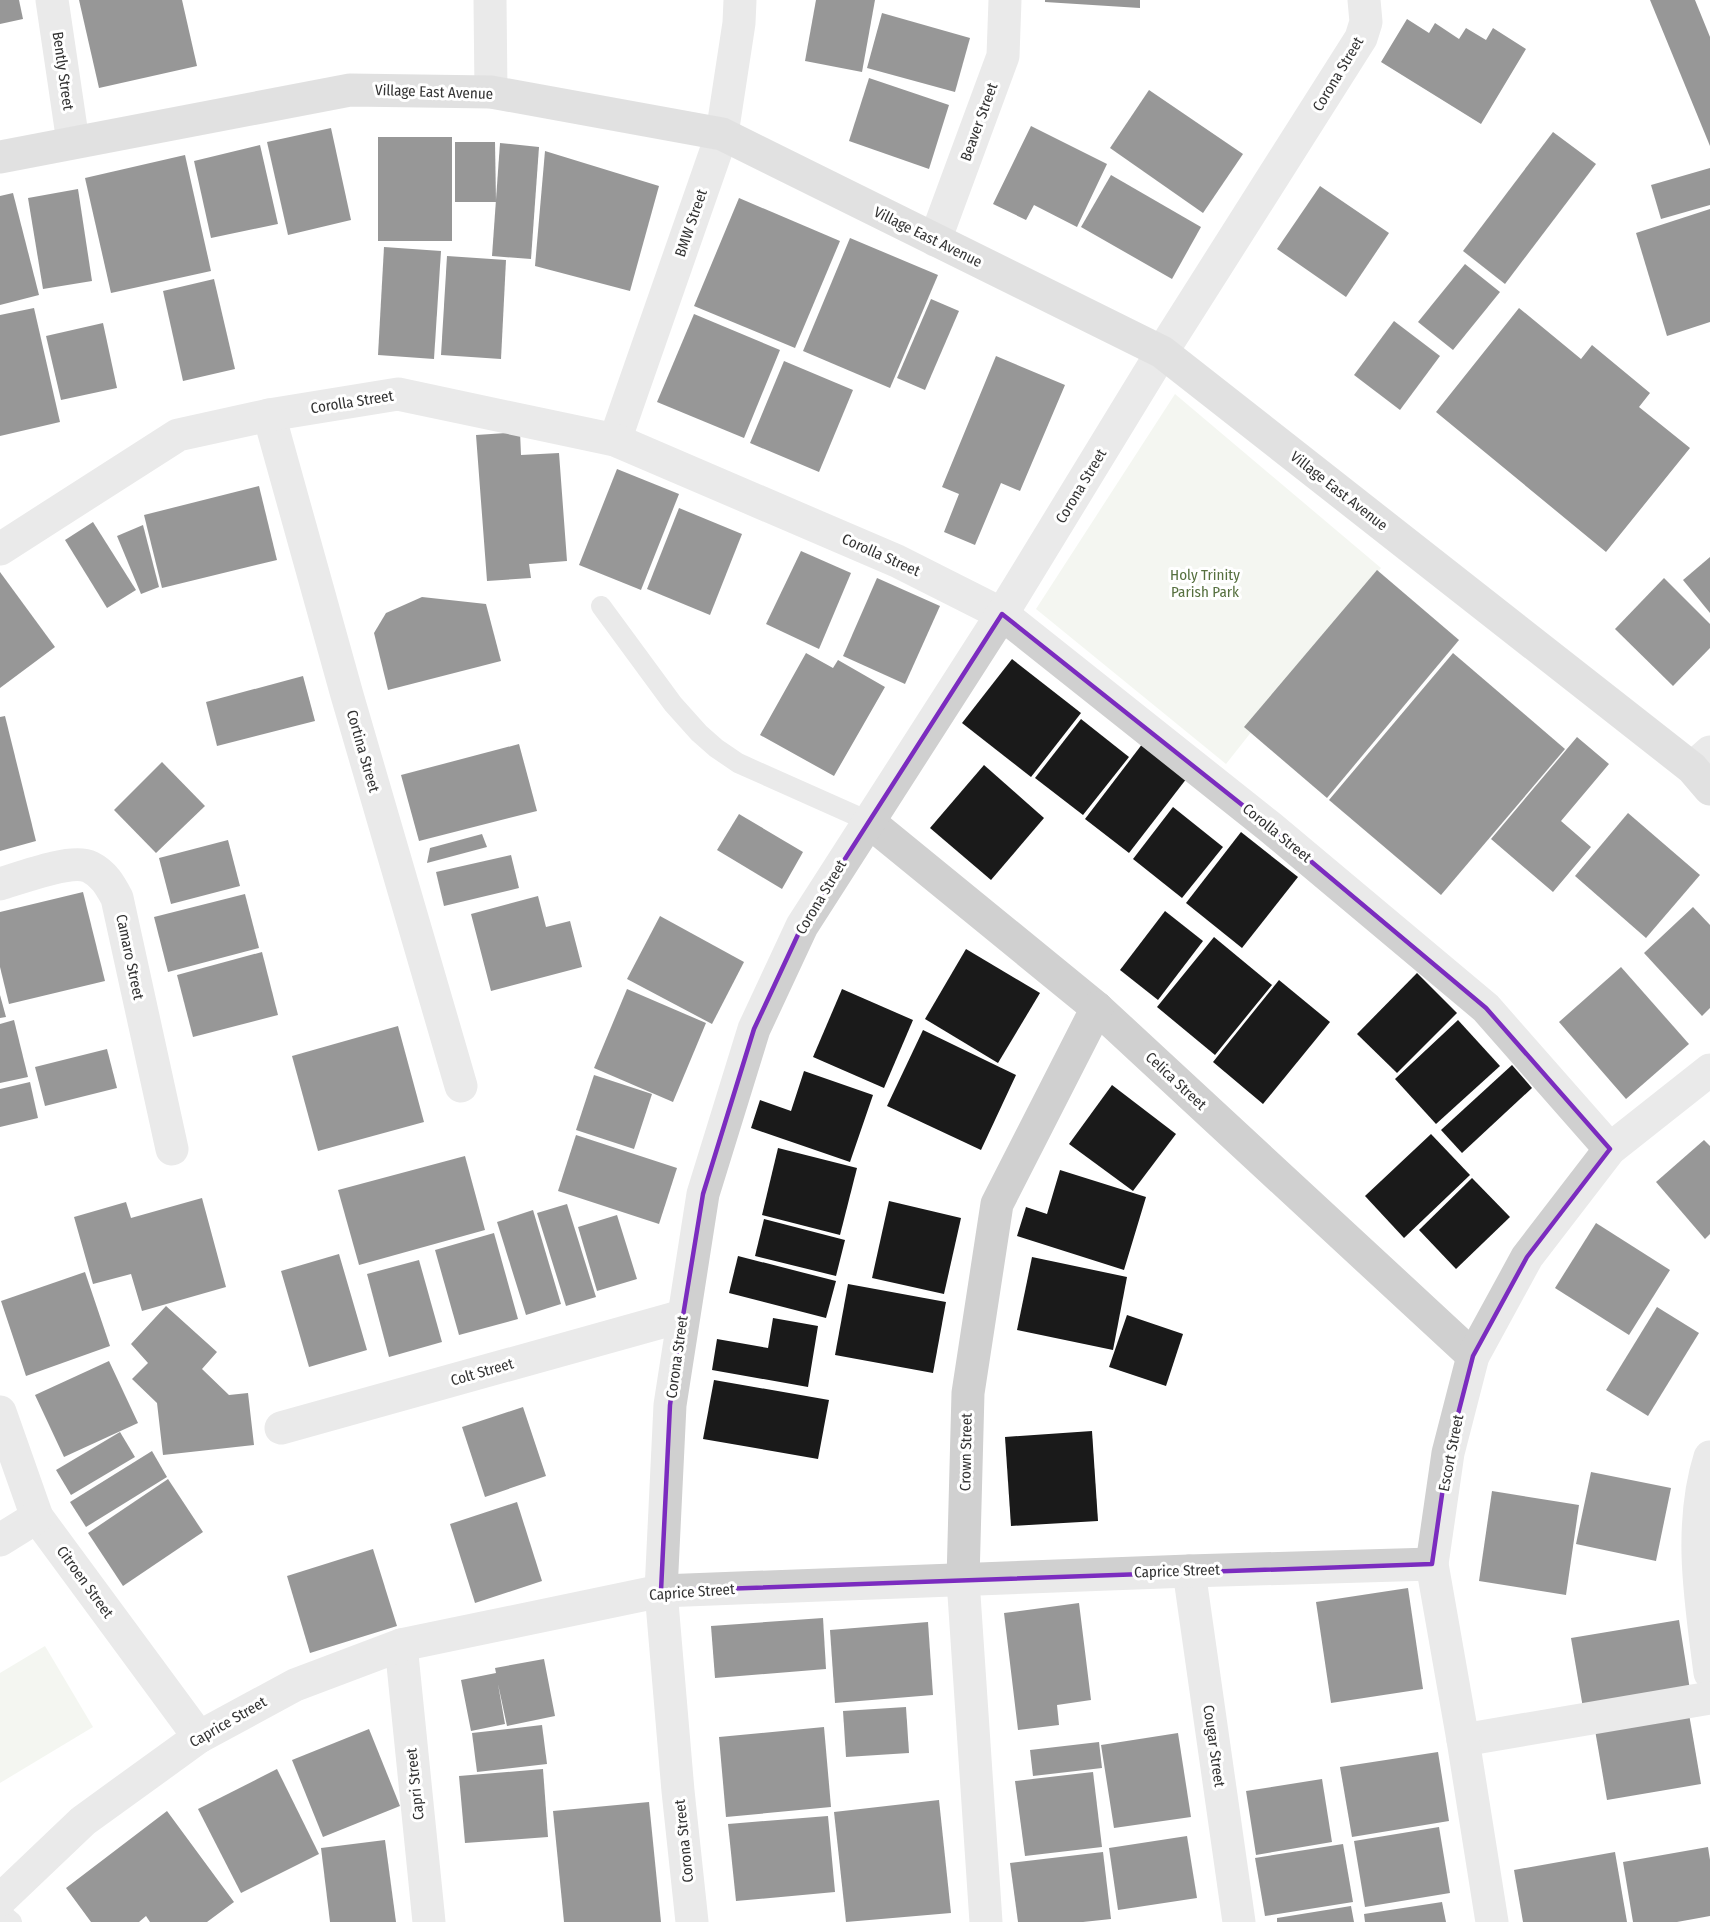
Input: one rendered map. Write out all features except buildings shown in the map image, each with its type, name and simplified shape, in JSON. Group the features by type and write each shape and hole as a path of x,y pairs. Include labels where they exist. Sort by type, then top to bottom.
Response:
{"street":[{"name":"Bently Street","path":"52,0 73,142"},
{"path":"490,0 491,93"},
{"name":"BMW Street","path":"615,440 722,134 740,23 740,0"},
{"name":"Beaver Street","path":"935,240 1004,56 1005,0"},
{"name":"Corona Street","path":"692,1922 661,1591 670,1405 703,1194 754,1029 802,926 1002,614 1162,352 1361,38 1366,22 1364,0"},
{"name":"Village East Avenue","path":"0,157 350,90 491,93 722,134 1162,352 1704,769"},
{"name":"Corolla Street","path":"0,549 178,435 269,415 398,394 615,440 897,561 1002,614 1270,827 1486,1008 1610,1149"},
{"name":"Cortina Street","path":"269,415 347,695 461,1086"},
{"name":"Celica Street","path":"868,821 1097,1008 1473,1356"},
{"name":"Camaro Street","path":"0,884 60,866 89,866 106,879 117,898 172,1149"},
{"name":"Crown Street","path":"986,1922 963,1580 968,1393 997,1204 1097,1008"},
{"name":"Escort Street","path":"1492,1922 1432,1564 1448,1452 1473,1356 1527,1257 1610,1149 1710,1070"},
{"name":"Colt Street","path":"281,1428 683,1316"},
{"name":"Citroen Street","path":"0,1412 37,1517 199,1737"},
{"path":"1710,1457 1702,1483 1697,1570 1710,1673"},
{"path":"0,1540 37,1517"},
{"name":"Caprice Street","path":"0,1900 83,1821 199,1737 295,1685 400,1645 661,1591 1432,1564"},
{"name":"Cougar Street","path":"1189,1571 1239,1922"},
{"name":"Capri Street","path":"400,1645 429,1922"},
{"path":"1463,1740 1710,1698"}],"lane":[{"path":"601,606 674,704 699,733 716,748 738,763 868,821"},
{"path":"0,1912 12,1922"}],"highlighted area":[{"path":"1002,614 1270,827 1486,1008 1610,1149 1527,1257 1473,1356 1448,1453 1432,1564 661,1591 670,1405 703,1194 754,1029 802,926"}],"green space":[{"name":"Holy Trinity Parish Park","path":"1175,394 1381,568 1226,764 1036,609"},
{"path":"45,1646 93,1727 0,1783 0,1673"}]}
